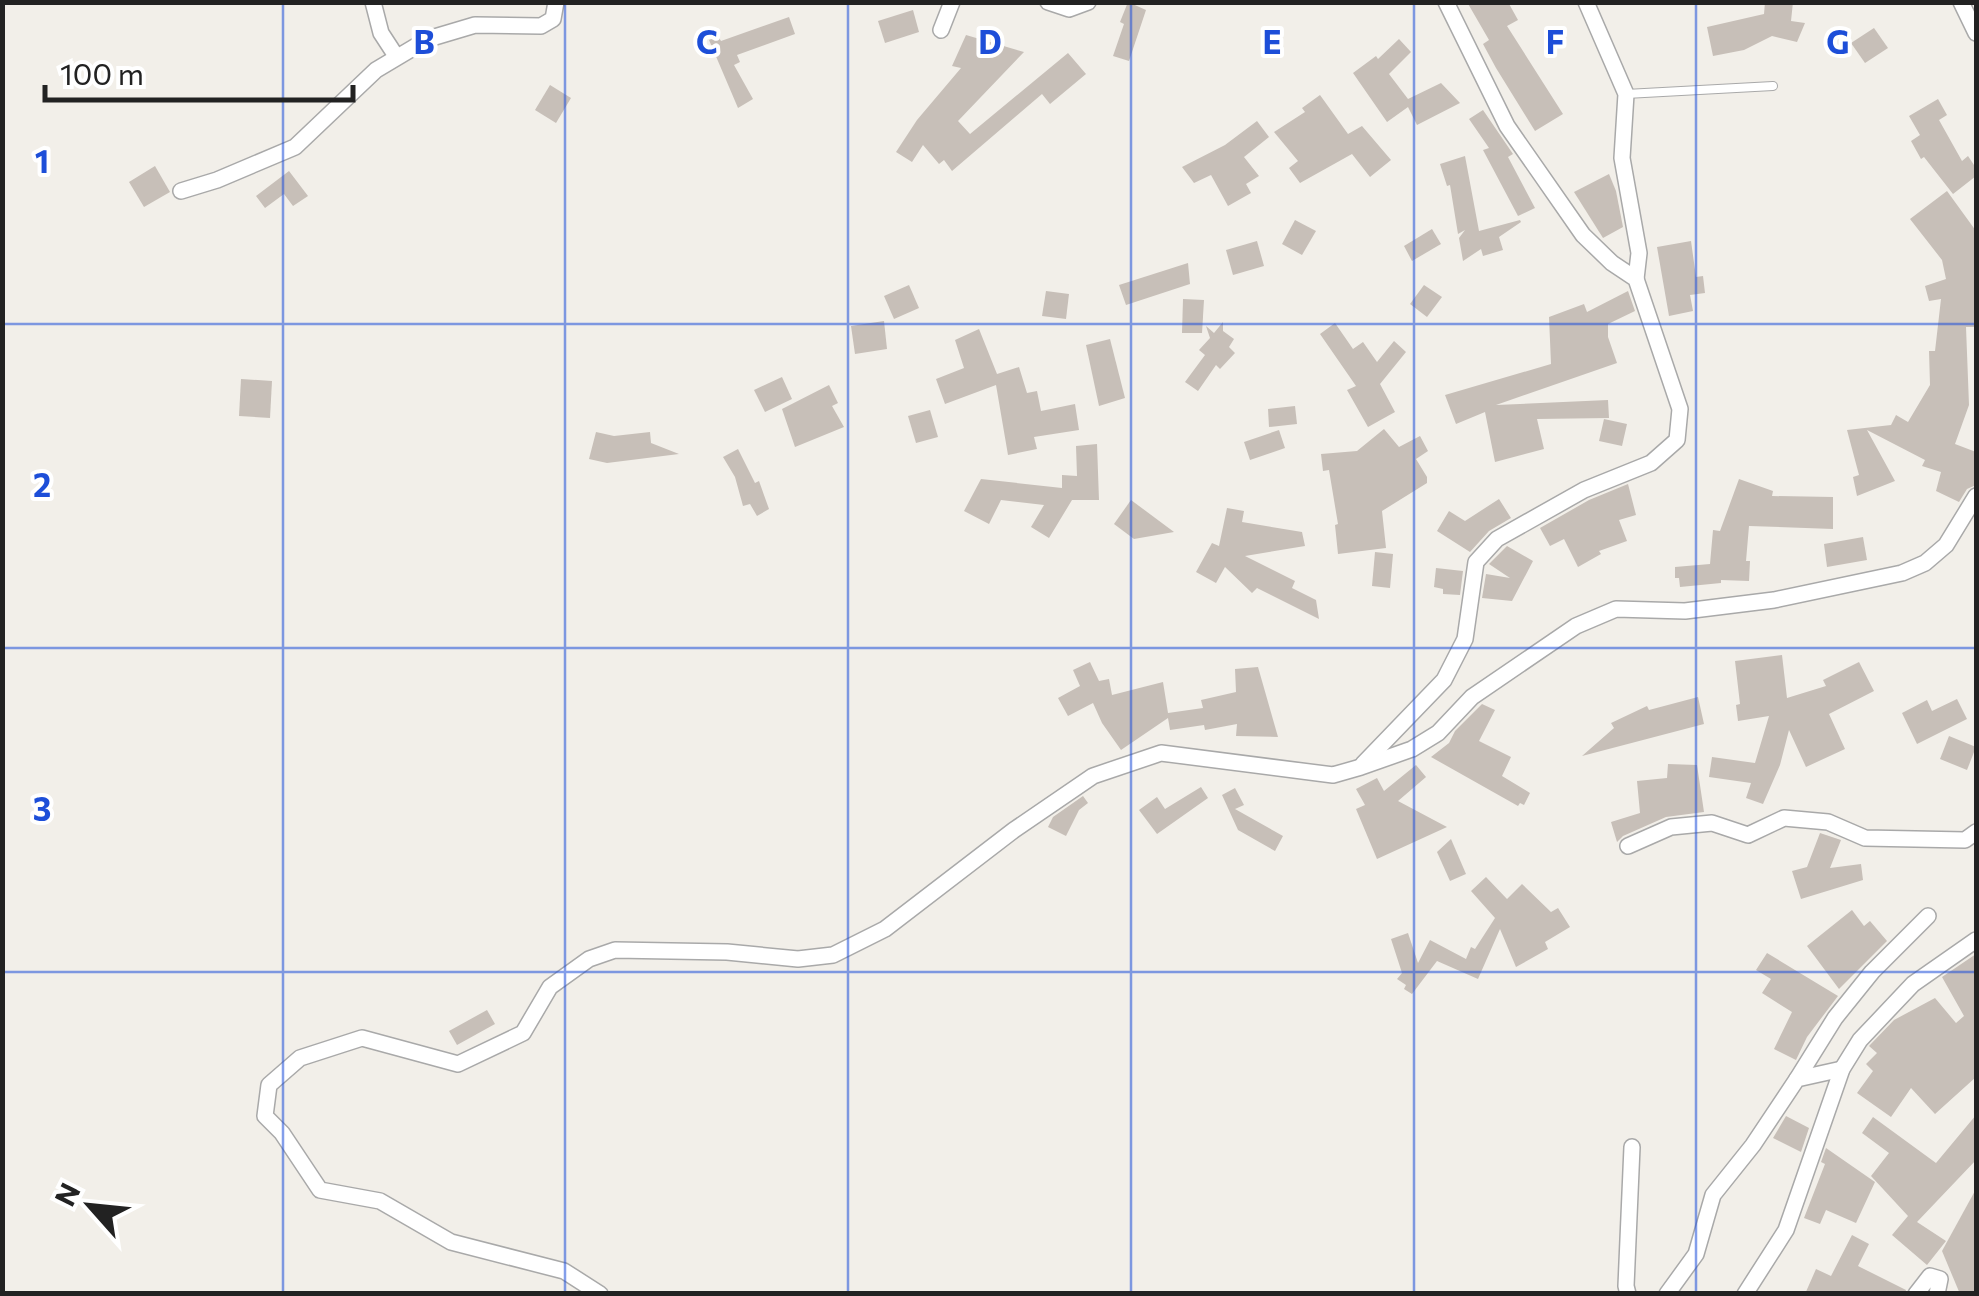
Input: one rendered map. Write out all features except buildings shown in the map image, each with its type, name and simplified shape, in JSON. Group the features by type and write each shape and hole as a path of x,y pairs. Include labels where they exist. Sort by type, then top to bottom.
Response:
{"street":[{"path":"373,2 380,33 396,56"},
{"path":"181,191 295,147 324,116 396,56 428,40 475,25 541,26 552,19 556,2"},
{"path":"941,30 952,2"},
{"path":"1048,2 1068,9 1088,2"},
{"path":"1446,2 1507,126 1583,235 1612,263 1636,279"},
{"path":"1361,767 1444,680 1465,639 1476,562 1497,539 1584,490 1651,464 1678,440 1680,409 1636,279 1640,254 1622,158 1626,94 1586,2"},
{"path":"1961,2 1976,33"},
{"path":"600,1294 564,1271 451,1242 380,1201 320,1190 282,1133 265,1116 269,1086 300,1058 362,1038 458,1064 524,1033 550,987 589,959 615,950 798,958 833,955 885,929 1014,830 1093,776 1161,753 1333,776 1412,749 1438,733 1472,697 1576,626 1616,608 1685,611 1756,602 1902,574 1925,564 1946,544 1976,496"},
{"path":"1628,846 1671,828 1712,823 1748,834 1784,818 1828,822 1866,838 1965,840 1976,832"},
{"path":"1666,1294 1696,1254 1712,1195 1753,1146 1835,1018 1872,972 1928,916"},
{"path":"1745,1294 1786,1230 1842,1069 1860,1040 1913,984 1976,940"},
{"path":"1798,1080 1842,1069"},
{"path":"1628,1294 1632,1147"},
{"path":"1916,1294 1930,1276 1940,1278 1937,1294"}],"lane":[{"path":"1626,94 1772,86"}]}
